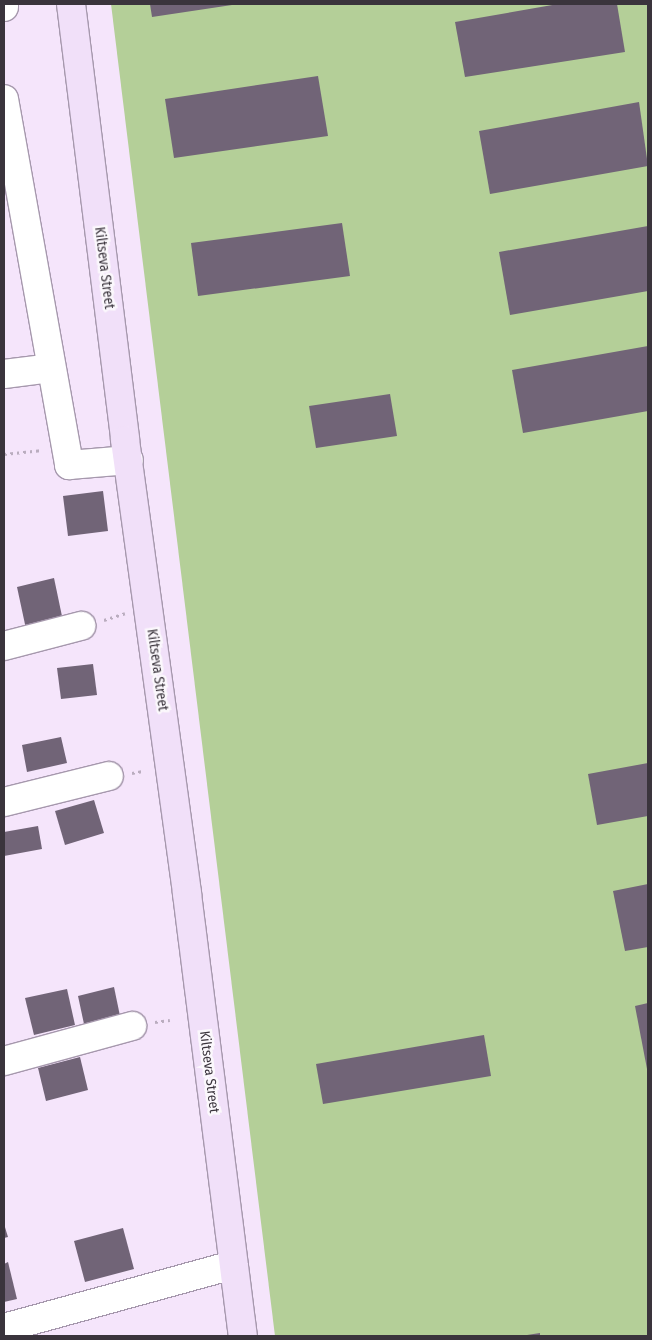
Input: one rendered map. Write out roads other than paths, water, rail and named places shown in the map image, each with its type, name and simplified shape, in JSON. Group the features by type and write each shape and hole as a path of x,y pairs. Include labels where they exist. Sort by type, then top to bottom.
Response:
{"main road":[{"name":"Kiltseva Street","path":"71,4 128,460 187,894 242,1336"}],"lane":[{"path":"4,100 10,171 51,368 68,465 128,460"},
{"path":"4,374 51,368"},
{"path":"4,646 82,626"},
{"path":"4,802 109,776"},
{"path":"4,1061 132,1026"},
{"path":"4,1328 31,1328 233,1265"}]}
